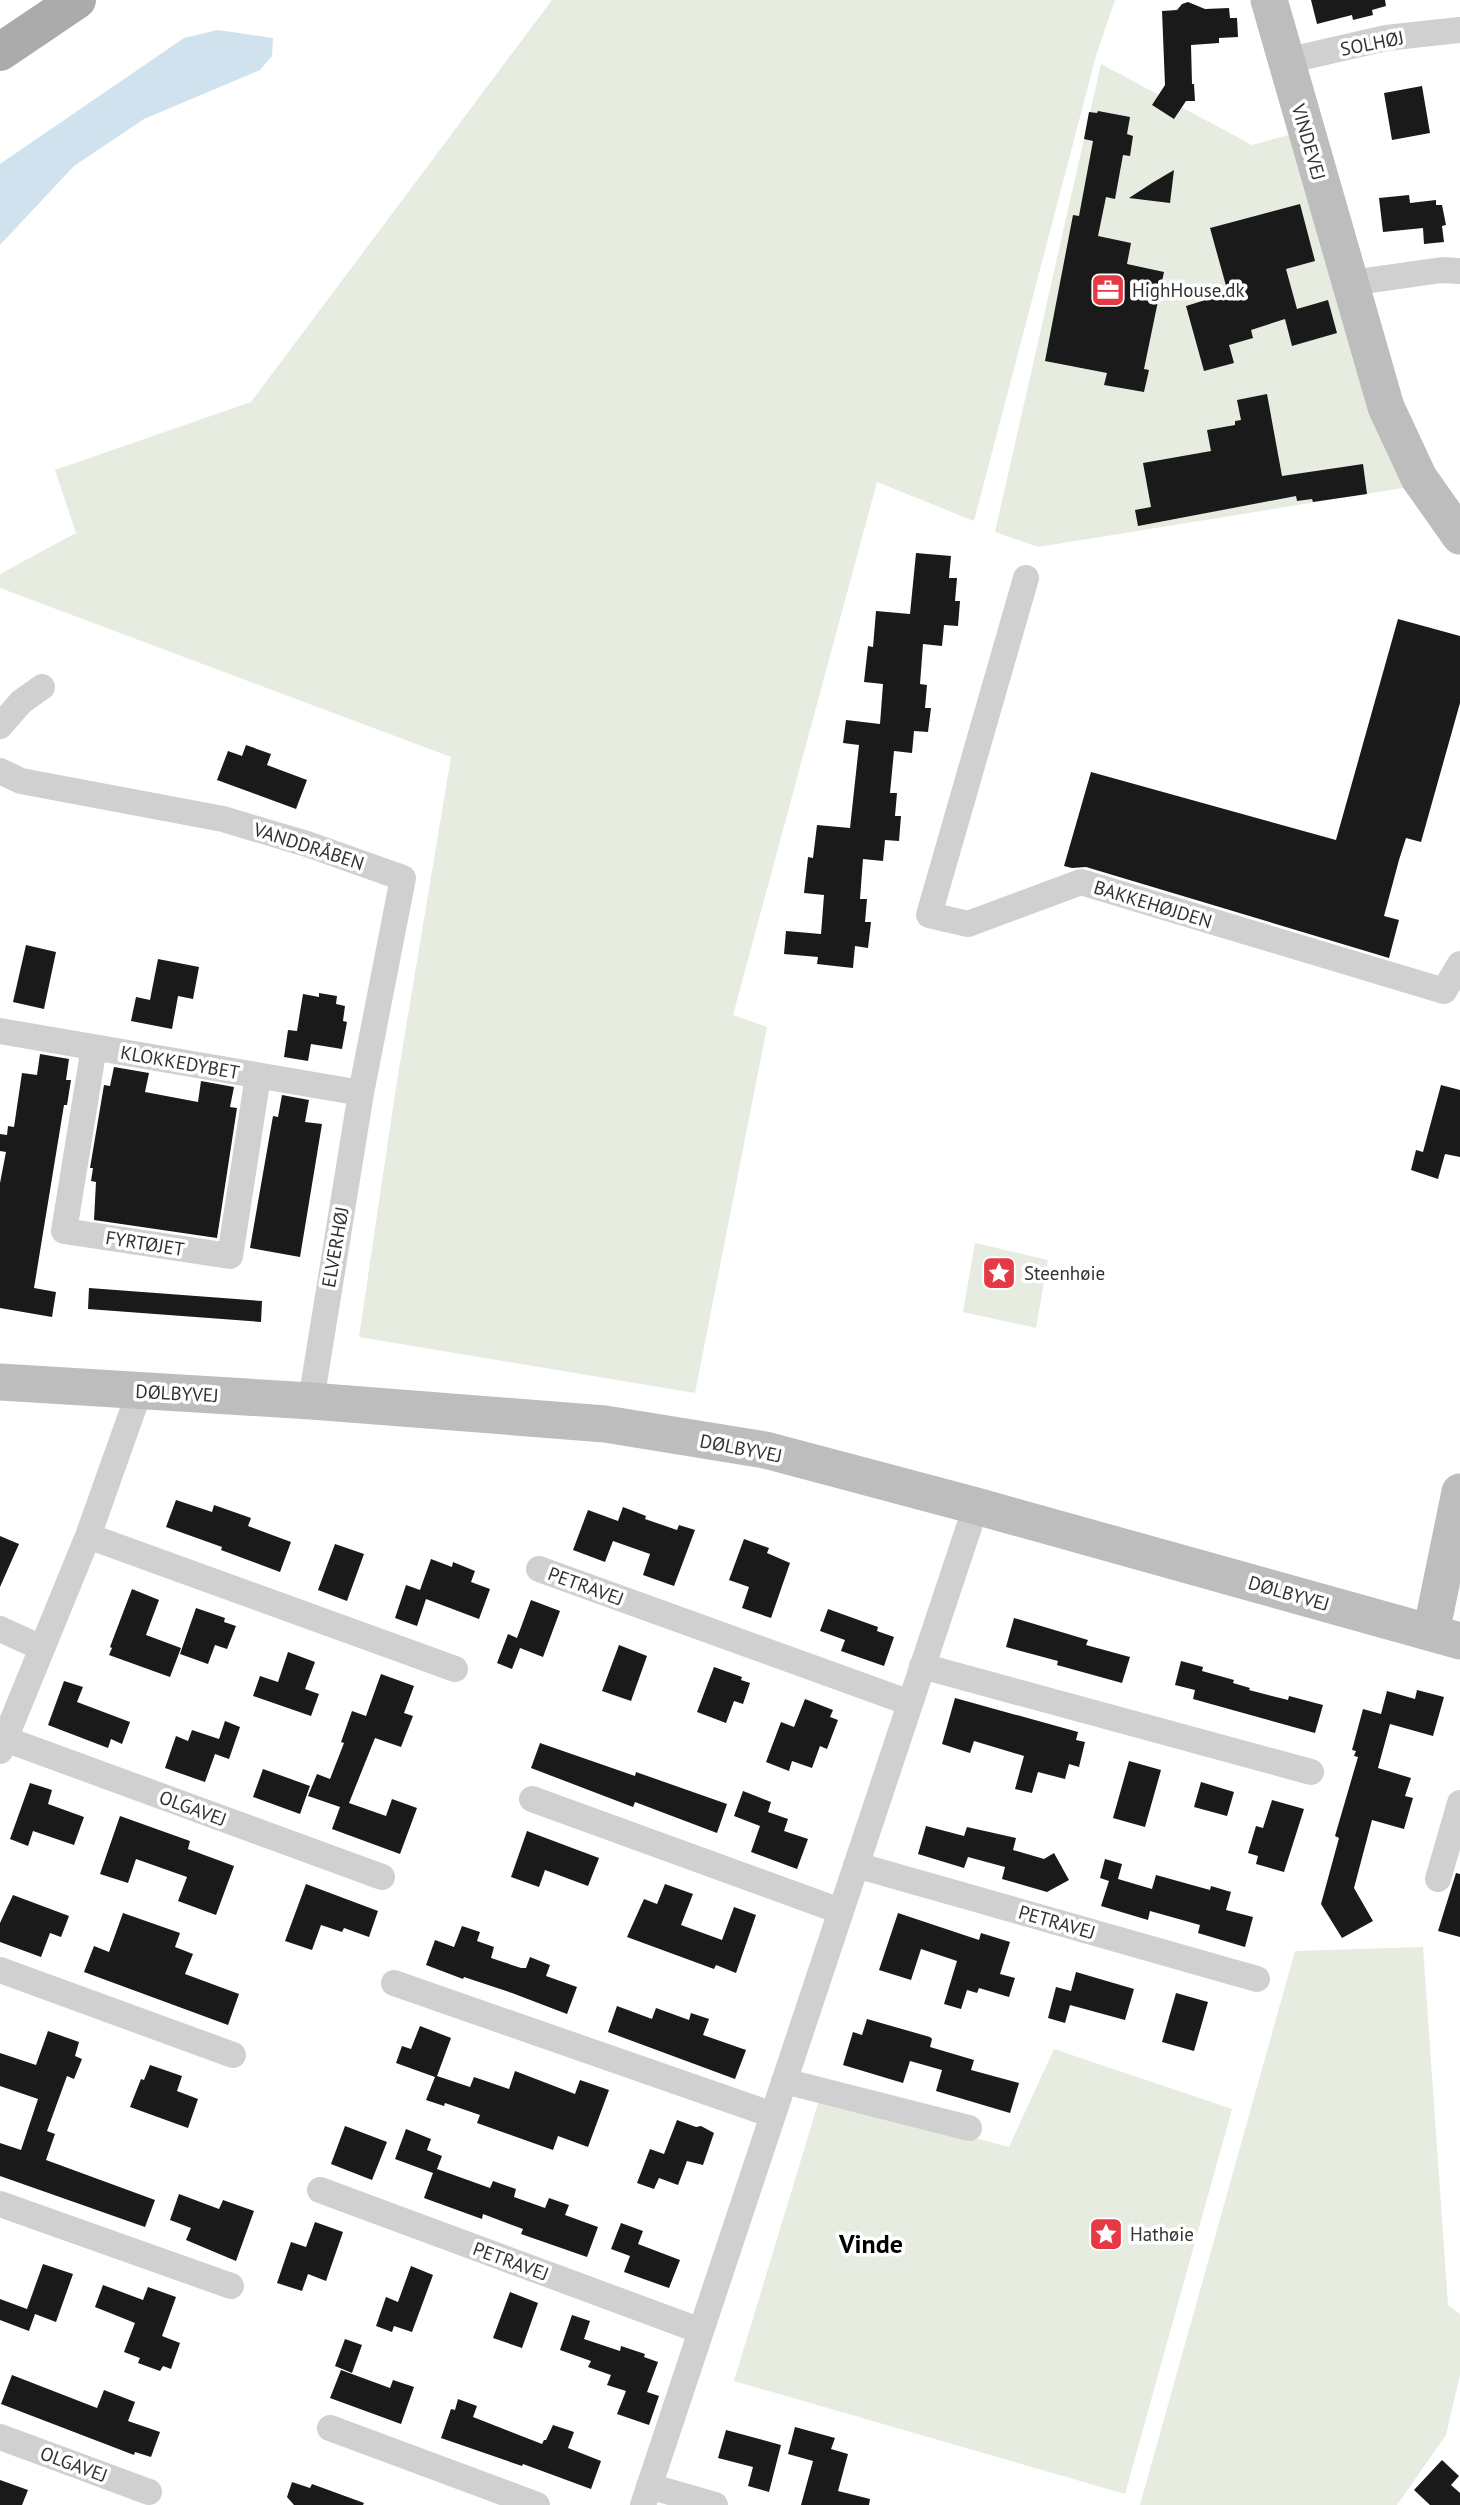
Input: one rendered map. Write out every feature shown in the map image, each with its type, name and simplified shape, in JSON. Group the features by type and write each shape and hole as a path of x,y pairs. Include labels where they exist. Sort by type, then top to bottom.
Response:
{"main road":[{"path":"0,52 77,0"}],"street":[{"name":"VINDEVEJ","path":"1269,0 1386,407 1419,478 1460,537"},
{"name":"SOLHØJ","path":"1286,61 1386,38 1460,30"},
{"path":"1350,283 1443,270 1460,271"},
{"name":"BAKKEHØJDEN","path":"1026,578 929,915 968,924 1081,882 1444,991 1460,964"},
{"path":"0,726 21,702 43,687"},
{"name":"VANDDRÅBEN","path":"0,771 21,781 223,819 307,844 403,878 361,1093"},
{"name":"KLOKKEDYBET","path":"0,1031 361,1093"},
{"name":"FYRTØJET","path":"94,1047 64,1231 230,1256 258,1076"},
{"name":"ELVERHØJ","path":"311,1401 361,1093"},
{"name":"DØLBYVEJ","path":"0,1382 311,1401 605,1424 765,1450 1446,1637"},
{"name":"OLGAVEJ","path":"139,1390 88,1536 2,1745 382,1877"},
{"path":"1446,1637 1460,1492"},
{"path":"715,2505 646,2495 976,1506"},
{"path":"88,1536 455,1669"},
{"name":"PETRAVEJ","path":"539,1569 910,1703"},
{"path":"0,1629 42,1648"},
{"path":"922,1666 1311,1772"},
{"path":"532,1799 841,1912"},
{"path":"1438,1880 1460,1803"},
{"name":"PETRAVEJ","path":"856,1865 1257,1979"},
{"path":"0,1970 233,2055"},
{"path":"394,1983 773,2115"},
{"path":"784,2081 969,2128"},
{"name":"PETRAVEJ","path":"320,2190 701,2331"},
{"path":"0,2204 231,2287"},
{"path":"330,2428 537,2505"},
{"name":"OLGAVEJ","path":"0,2437 149,2492"}],"shaded area":[{"path":"552,0 1115,0 1096,56 974,521 877,482 733,1015 767,1027 695,1393 359,1337 396,1087 451,757 0,588 0,574 76,533 55,470 251,402"},
{"path":"1101,64 1252,145 1296,133 1409,487 1038,547 995,532"},
{"path":"975,1243 1048,1260 1036,1328 963,1312"},
{"path":"1423,1947 1448,2305 1460,2314 1460,2375 1446,2435 1397,2505 1140,2505 1295,1951"},
{"path":"1054,2049 1232,2109 1125,2494 734,2381 820,2097 1009,2147"}],"water":[{"path":"218,30 273,38 272,56 260,70 144,119 74,166 0,245 0,164 184,38"}],"building":[{"path":"1311,0 1385,0 1386,6 1372,10 1373,15 1353,20 1352,15 1317,24"},
{"path":"1188,2 1205,9 1229,8 1230,18 1237,18 1238,37 1219,38 1219,43 1191,45 1195,101 1186,101 1174,119 1152,105 1165,85 1162,11 1177,10"},
{"path":"1422,86 1430,133 1392,140 1384,93"},
{"path":"1089,112 1130,117 1127,134 1133,136 1130,156 1123,155 1115,199 1106,197 1098,236 1131,243 1127,264 1164,272 1144,369 1149,370 1144,392 1104,385 1107,373 1045,361 1073,215 1079,216 1093,141 1084,139"},
{"path":"1174,170 1170,203 1129,198 1152,183"},
{"path":"1409,195 1410,203 1436,200 1436,205 1442,205 1446,225 1442,226 1444,242 1424,244 1423,228 1383,232 1379,198"},
{"path":"1300,204 1315,261 1286,269 1297,309 1328,300 1337,333 1292,346 1285,319 1251,330 1253,338 1229,345 1234,363 1204,371 1186,306 1228,293 1210,228"},
{"path":"1267,394 1282,476 1363,464 1367,494 1313,502 1312,499 1297,501 1296,496 1138,526 1135,510 1151,507 1143,463 1211,451 1207,430 1235,425 1235,421 1241,420 1237,400"},
{"path":"916,553 951,556 949,578 957,578 955,601 960,601 958,626 944,625 942,646 923,644 920,684 927,685 925,708 931,708 928,732 914,731 912,753 894,751 890,793 897,793 895,816 901,816 899,841 885,840 883,861 863,859 860,899 867,899 865,922 871,922 868,948 855,946 853,968 817,964 818,957 784,954 786,931 821,934 824,895 804,893 808,857 813,858 817,825 850,828 859,745 843,743 846,720 880,724 883,684 864,682 868,646 873,647 876,611 910,614"},
{"path":"1398,619 1460,636 1460,703 1421,842 1406,838 1399,860 1384,916 1399,920 1389,958 1086,867 1064,866 1091,772 1336,840"},
{"path":"246,745 271,754 267,765 307,780 296,809 217,780 228,751 242,756"},
{"path":"26,945 56,952 44,1009 13,1002"},
{"path":"158,959 199,967 193,999 178,996 172,1029 131,1021 136,997 150,1000"},
{"path":"319,993 337,996 336,1004 345,1006 343,1021 347,1022 342,1049 311,1044 308,1061 284,1057 288,1030 297,1031 303,994 319,997"},
{"path":"40,1054 69,1059 66,1080 71,1080 67,1105 64,1105 34,1288 56,1292 52,1317 0,1308 0,1183 6,1152 0,1151 0,1134 7,1135 8,1126 14,1127 22,1073 37,1075"},
{"path":"114,1067 149,1073 145,1092 198,1102 201,1081 234,1087 230,1107 237,1108 217,1238 94,1220 96,1182 91,1181 93,1168 90,1168 104,1085 110,1086"},
{"path":"1441,1085 1460,1090 1460,1157 1445,1154 1438,1179 1411,1170 1416,1150 1423,1152"},
{"path":"282,1095 309,1100 305,1122 322,1124 300,1257 250,1248 273,1116 278,1117"},
{"path":"89,1288 262,1301 261,1322 88,1309"},
{"path":"176,1500 212,1512 214,1505 251,1518 248,1526 291,1542 280,1572 166,1527"},
{"path":"623,1507 646,1516 645,1519 677,1530 679,1525 695,1530 674,1586 643,1575 650,1554 613,1541 605,1562 573,1550 588,1510 618,1521"},
{"path":"0,1536 19,1544 0,1587"},
{"path":"744,1539 769,1548 767,1553 790,1563 771,1618 742,1608 749,1587 729,1580"},
{"path":"335,1544 364,1554 347,1601 318,1590"},
{"path":"431,1559 452,1567 453,1562 475,1571 471,1582 490,1589 479,1619 426,1599 417,1626 395,1618 406,1585 420,1590"},
{"path":"132,1589 159,1600 146,1635 181,1648 170,1677 109,1655"},
{"path":"531,1600 560,1611 543,1657 520,1648 512,1669 497,1663 508,1634 517,1638"},
{"path":"196,1608 225,1618 224,1622 236,1626 227,1649 215,1645 208,1664 180,1654"},
{"path":"828,1609 878,1627 877,1631 894,1637 884,1666 841,1651 845,1640 820,1631"},
{"path":"1014,1618 1088,1640 1086,1645 1130,1657 1122,1683 1006,1647"},
{"path":"619,1645 647,1656 631,1701 602,1691"},
{"path":"288,1652 315,1662 305,1689 319,1694 311,1716 253,1696 260,1676 278,1682"},
{"path":"1181,1661 1203,1667 1202,1671 1234,1680 1233,1683 1250,1688 1249,1690 1323,1705 1315,1733 1193,1699 1195,1690 1175,1685"},
{"path":"714,1667 742,1677 741,1680 750,1683 743,1704 734,1701 726,1723 697,1712"},
{"path":"381,1674 414,1686 404,1713 413,1716 401,1747 375,1738 349,1803 386,1816 392,1799 417,1808 400,1854 332,1829 340,1807 308,1796 317,1774 330,1779 344,1743 341,1742 352,1711 366,1716"},
{"path":"64,1681 83,1687 77,1702 130,1722 122,1744 111,1739 108,1748 48,1725"},
{"path":"1417,1690 1444,1697 1433,1736 1390,1724 1378,1768 1411,1778 1405,1796 1413,1798 1404,1829 1372,1820 1354,1888 1373,1921 1342,1938 1321,1904 1339,1838 1335,1836 1358,1757 1354,1756 1356,1751 1352,1750 1363,1709 1381,1714 1387,1691 1415,1699"},
{"path":"955,1698 1078,1732 1076,1740 1085,1742 1079,1767 1069,1764 1065,1779 1038,1772 1032,1793 1015,1789 1024,1756 974,1741 970,1753 942,1744"},
{"path":"805,1699 833,1710 830,1717 838,1720 827,1749 820,1746 812,1768 792,1761 789,1771 766,1762 781,1722 794,1727"},
{"path":"225,1721 240,1727 229,1759 215,1754 205,1782 165,1768 176,1736 188,1741 192,1730 219,1739"},
{"path":"540,1743 635,1776 636,1772 727,1804 717,1833 635,1802 633,1807 531,1768"},
{"path":"1129,1761 1161,1770 1145,1827 1113,1818"},
{"path":"263,1769 310,1786 300,1814 253,1797"},
{"path":"1201,1782 1234,1792 1227,1816 1194,1807"},
{"path":"30,1783 52,1790 48,1804 84,1817 74,1845 33,1831 28,1846 10,1839"},
{"path":"743,1791 771,1802 768,1812 788,1819 784,1831 808,1839 797,1869 751,1852 760,1826 734,1816"},
{"path":"1272,1800 1304,1809 1284,1872 1256,1864 1258,1856 1248,1853 1256,1826 1263,1828"},
{"path":"120,1816 190,1841 188,1849 234,1866 216,1915 178,1901 187,1877 136,1859 128,1883 100,1874"},
{"path":"926,1826 964,1836 967,1827 1016,1838 1013,1850 1044,1859 1054,1853 1069,1880 1047,1892 1002,1879 1005,1867 968,1857 964,1868 918,1854"},
{"path":"527,1831 599,1858 588,1886 545,1870 539,1887 511,1877"},
{"path":"1105,1859 1122,1864 1118,1879 1152,1889 1156,1875 1210,1890 1211,1886 1231,1892 1226,1910 1253,1917 1245,1947 1198,1933 1200,1925 1150,1911 1148,1920 1101,1906 1109,1881 1100,1878"},
{"path":"1456,1873 1460,1874 1460,1937 1438,1931"},
{"path":"306,1884 378,1911 369,1937 344,1928 342,1932 321,1925 312,1950 285,1941"},
{"path":"665,1884 693,1894 681,1925 722,1940 734,1907 756,1915 736,1973 716,1965 714,1969 627,1937 644,1899 657,1904"},
{"path":"13,1895 69,1916 61,1937 50,1933 41,1957 0,1942 0,1923"},
{"path":"123,1913 180,1933 175,1947 193,1954 185,1974 239,1994 228,2025 84,1972 94,1946 109,1952"},
{"path":"898,1913 979,1940 981,1933 1010,1942 1000,1974 1015,1978 1009,1997 979,1988 977,1993 967,1990 961,2009 944,2004 957,1961 921,1949 911,1980 879,1970"},
{"path":"462,1926 480,1932 477,1941 494,1947 491,1958 526,1968 530,1957 550,1965 546,1976 577,1987 567,2014 426,1965 435,1940 454,1947"},
{"path":"1076,1972 1134,1989 1125,2020 1070,2005 1065,2023 1048,2018 1056,1987 1071,1991"},
{"path":"1176,1993 1208,2002 1194,2051 1162,2042"},
{"path":"617,2006 652,2019 656,2008 689,2020 691,2013 709,2019 703,2035 746,2050 735,2079 608,2032"},
{"path":"867,2019 930,2037 930,2047 974,2060 971,2070 1019,2083 1010,2113 936,2091 942,2070 910,2061 903,2083 843,2065 853,2032 862,2035"},
{"path":"420,2026 451,2038 437,2076 470,2087 474,2077 509,2089 515,2071 575,2094 580,2080 609,2090 588,2147 558,2136 553,2150 477,2123 480,2115 445,2103 444,2106 426,2100 435,2077 396,2063 402,2046 411,2049"},
{"path":"48,2031 79,2042 75,2056 82,2059 74,2079 67,2076 47,2131 55,2134 46,2160 155,2200 145,2227 0,2176 0,2143 21,2150 38,2099 0,2086 0,2053 36,2065"},
{"path":"150,2065 182,2076 177,2091 198,2099 188,2128 130,2107 141,2079 144,2080"},
{"path":"677,2120 696,2127 701,2126 714,2133 703,2165 687,2161 678,2185 659,2178 654,2189 637,2183 650,2149 664,2154"},
{"path":"345,2126 387,2142 372,2180 331,2164"},
{"path":"406,2129 431,2139 427,2150 442,2156 437,2169 490,2188 493,2181 516,2189 514,2197 545,2208 549,2198 569,2205 565,2215 598,2227 587,2257 521,2234 523,2229 483,2214 482,2219 424,2198 433,2173 395,2159"},
{"path":"179,2194 219,2209 223,2200 254,2211 236,2261 186,2240 191,2228 170,2220"},
{"path":"315,2222 343,2232 326,2281 308,2274 302,2291 277,2283 291,2242 306,2247"},
{"path":"621,2223 643,2231 638,2244 680,2260 669,2288 624,2272 630,2256 611,2249"},
{"path":"43,2264 73,2274 56,2322 35,2314 29,2331 0,2320 0,2299 27,2309"},
{"path":"411,2266 433,2275 412,2332 394,2326 392,2332 376,2326 386,2297 398,2302"},
{"path":"103,2285 143,2300 148,2287 176,2297 162,2336 180,2343 171,2369 163,2366 160,2371 138,2363 140,2358 124,2352 135,2323 95,2307"},
{"path":"510,2292 538,2303 522,2348 493,2338"},
{"path":"572,2315 590,2321 584,2339 620,2351 621,2346 645,2354 644,2357 658,2362 647,2392 659,2396 649,2425 617,2414 626,2391 607,2385 611,2375 588,2367 591,2361 560,2350"},
{"path":"345,2339 362,2345 352,2373 335,2366"},
{"path":"341,2370 390,2388 393,2380 414,2387 401,2424 330,2398"},
{"path":"12,2375 97,2408 104,2390 135,2402 128,2421 160,2432 151,2457 135,2452 134,2455 1,2404"},
{"path":"458,2399 477,2406 473,2417 542,2444 553,2425 574,2432 568,2448 601,2461 591,2489 441,2438 451,2409 455,2410"},
{"path":"795,2427 835,2438 831,2449 848,2454 838,2491 870,2499 869,2505 801,2505 813,2461 788,2454"},
{"path":"726,2430 781,2445 769,2492 748,2486 753,2467 718,2458"},
{"path":"1442,2460 1459,2476 1451,2485 1460,2493 1460,2505 1430,2505 1414,2490"},
{"path":"0,2480 28,2490 22,2505 0,2505"},
{"path":"292,2482 310,2488 312,2484 364,2503 294,2505 287,2497"}],"place":[{"name":"HighHouse.dk","path":"1108,290"},
{"name":"Steenhøie","path":"999,1273"},
{"name":"Hathøie","path":"1106,2234"}],"district":[{"name":"Vinde","path":"871,2244"}]}
